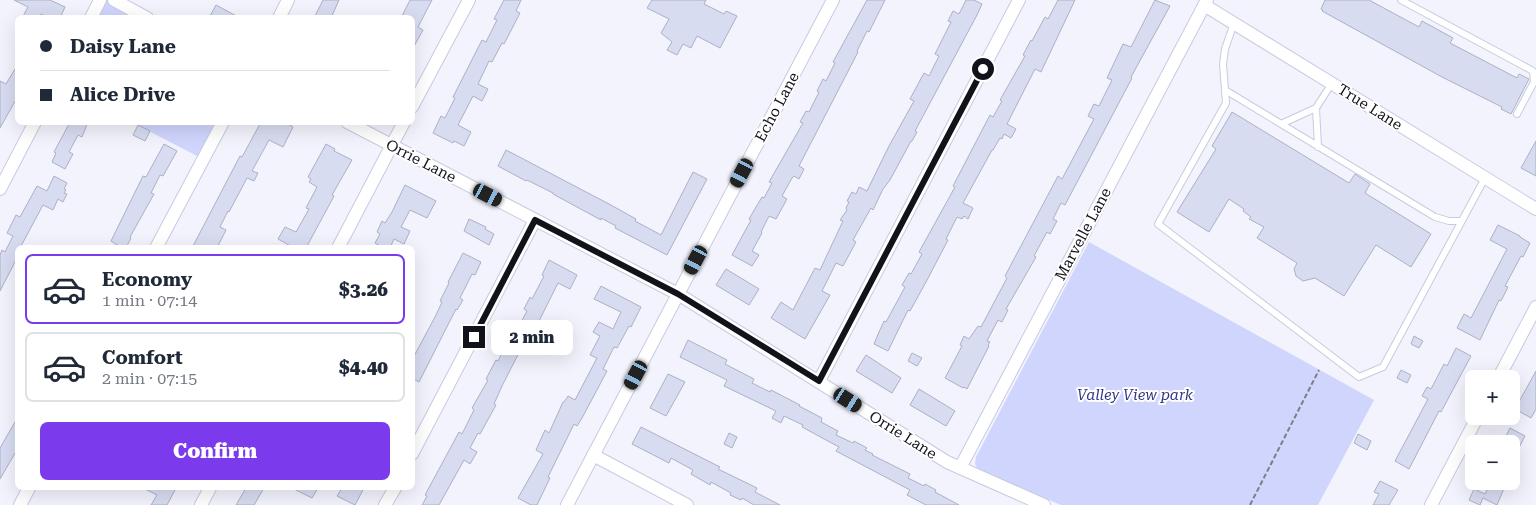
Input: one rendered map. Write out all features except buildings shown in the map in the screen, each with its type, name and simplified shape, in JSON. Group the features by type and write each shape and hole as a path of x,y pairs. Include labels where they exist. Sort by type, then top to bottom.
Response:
{"street":[{"path":"92,15 100,0"},
{"path":"114,0 142,15"},
{"path":"280,15 288,0"},
{"path":"415,101 469,0"},
{"name":"Echo Lane","path":"567,505 833,0"},
{"path":"819,381 1020,0"},
{"name":"True Lane","path":"1206,2 1234,23 1536,209"},
{"name":"Marvelle Lane","path":"960,468 1206,2"},
{"path":"0,189 33,125"},
{"path":"158,245 221,125"},
{"name":"Orrie Lane","path":"353,125 678,294 819,381 906,438 960,468 1044,505"},
{"path":"340,245 402,125"},
{"path":"415,448 535,220"},
{"path":"1503,370 1536,307"},
{"path":"1431,505 1473,425"},
{"path":"593,455 687,505"},
{"path":"20,505 28,490"},
{"path":"201,505 209,490"},
{"path":"385,505 394,490"}],"lane":[{"path":"1401,0 1532,72 1534,82 1517,114"},
{"path":"1234,23 1225,48 1223,64 1226,103 1158,224 1359,377 1383,367 1485,178"},
{"path":"1281,124 1316,108 1332,83"},
{"path":"1225,90 1435,217 1449,221 1462,221"},
{"path":"1316,108 1318,147"}],"path":[{"path":"1250,505 1319,370"}],"green space":[{"path":"100,0 114,0 142,15 92,15"},
{"path":"137,125 222,125 203,159"},
{"name":"Valley View park","path":"1089,242 1374,400 1318,505 1061,505 978,470 975,464 976,457"}],"route":[{"path":"474,337 535,220 678,294 819,381 983,69"}]}
